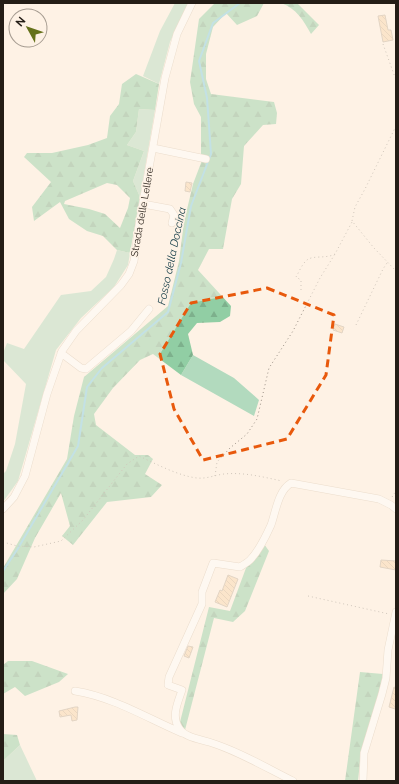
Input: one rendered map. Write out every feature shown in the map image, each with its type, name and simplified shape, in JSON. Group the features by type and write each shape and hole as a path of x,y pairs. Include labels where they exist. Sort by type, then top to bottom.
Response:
{"street":[{"name":"Strada delle Lellere","path":"3,509 14,497 25,476 47,394 61,353 67,341 121,285 134,261 170,58 177,34 192,3"},
{"path":"153,148 206,158"},
{"path":"143,204 170,209 174,215 172,223"},
{"path":"61,353 81,368 86,369 131,331 149,309"},
{"path":"182,733 178,727 175,713 182,690 168,685 169,678 202,604 202,592 213,563 240,567 250,560 261,545 285,487 291,483 379,499 396,509"},
{"path":"363,781 364,752 386,678 388,650 396,614"},
{"path":"76,691 90,693 120,704 182,733 216,744 293,781"}],"path":[{"path":"383,44 396,80"},
{"path":"215,477 217,462 230,448 247,434 257,419 269,368 294,331 320,278 352,222 355,207 396,126"},
{"path":"352,222 396,271"},
{"path":"301,290 301,280 296,277 305,262 308,259 330,257 335,254"},
{"path":"356,325 383,269 388,263"},
{"path":"3,542 16,546 34,547 61,541 83,520 127,464 139,456 172,471 196,478 215,477 224,474 248,474 291,483"},
{"path":"308,596 396,614"}],"highlighted area":[{"path":"267,288 334,315 326,375 287,439 203,460 174,409 160,354 191,303"}],"green space":[{"path":"175,3 188,3 170,42 159,84 143,76 160,31"},
{"path":"215,3 264,3 257,16 237,25 226,13 213,27 206,54 206,79 211,94 274,102 277,113 276,124 263,125 244,146 241,184 232,199 223,249 209,249 198,270 231,306 230,316 220,322 197,323 188,334 193,355 181,375 153,354 140,360 113,388 94,414 96,425 135,455 148,455 153,459 145,474 162,485 151,497 107,502 73,545 62,536 70,526 61,493 35,538 17,579 3,594 3,568 67,459 74,416 84,377 168,306 179,261 184,222 193,184 201,163 201,117 194,104 190,82 199,19"},
{"path":"281,3 297,3 319,25 311,34 295,12 291,8"},
{"path":"136,74 159,84 155,110 139,109 136,132 127,145 144,151 133,181 140,197 130,253 117,250 103,236 87,231 69,219 60,202 34,221 32,207 51,182 24,157 27,153 52,153 88,145 107,138 110,116 119,104 122,84","holes":["107,183 117,185 130,198 128,208 120,228 105,214 64,204 65,201"]},
{"path":"139,109 155,110 140,197 133,181 144,151 127,145 136,132"},
{"path":"117,250 130,253 128,265 114,287 81,318 56,350 18,481 3,502 3,474 6,471 15,444 26,384 3,360 3,353 7,343 24,349 61,295 91,291 106,277"},
{"path":"193,355 234,378 259,400 254,416 181,375"},
{"path":"264,544 269,551 245,611 233,622 214,618 185,730 179,726 209,607 230,611 246,568"},
{"path":"8,661 32,661 68,674 59,682 25,696 15,687 3,694 3,665"},
{"path":"360,672 383,674 379,696 361,752 358,781 345,781"},
{"path":"3,734 17,735 20,745 3,761"},
{"path":"20,745 37,781 3,781 3,761"}],"building":[{"path":"385,15 388,30 391,30 393,40 383,42 378,16"},
{"path":"186,182 192,183 190,192 185,191"},
{"path":"335,324 344,327 342,333 333,330"},
{"path":"381,560 396,561 396,570 380,567"},
{"path":"228,575 238,579 227,607 215,602 220,590 222,591"},
{"path":"188,646 193,647 189,658 184,656"},
{"path":"394,687 396,688 395,709 389,707"},
{"path":"78,707 77,720 72,721 71,715 60,717 59,711"}],"waterway":[{"name":"Fosso della Doccina","path":"3,571 17,550 78,446 87,387 102,368 168,312 181,263 191,206 211,154 207,98 199,61 213,23 240,3"}]}
